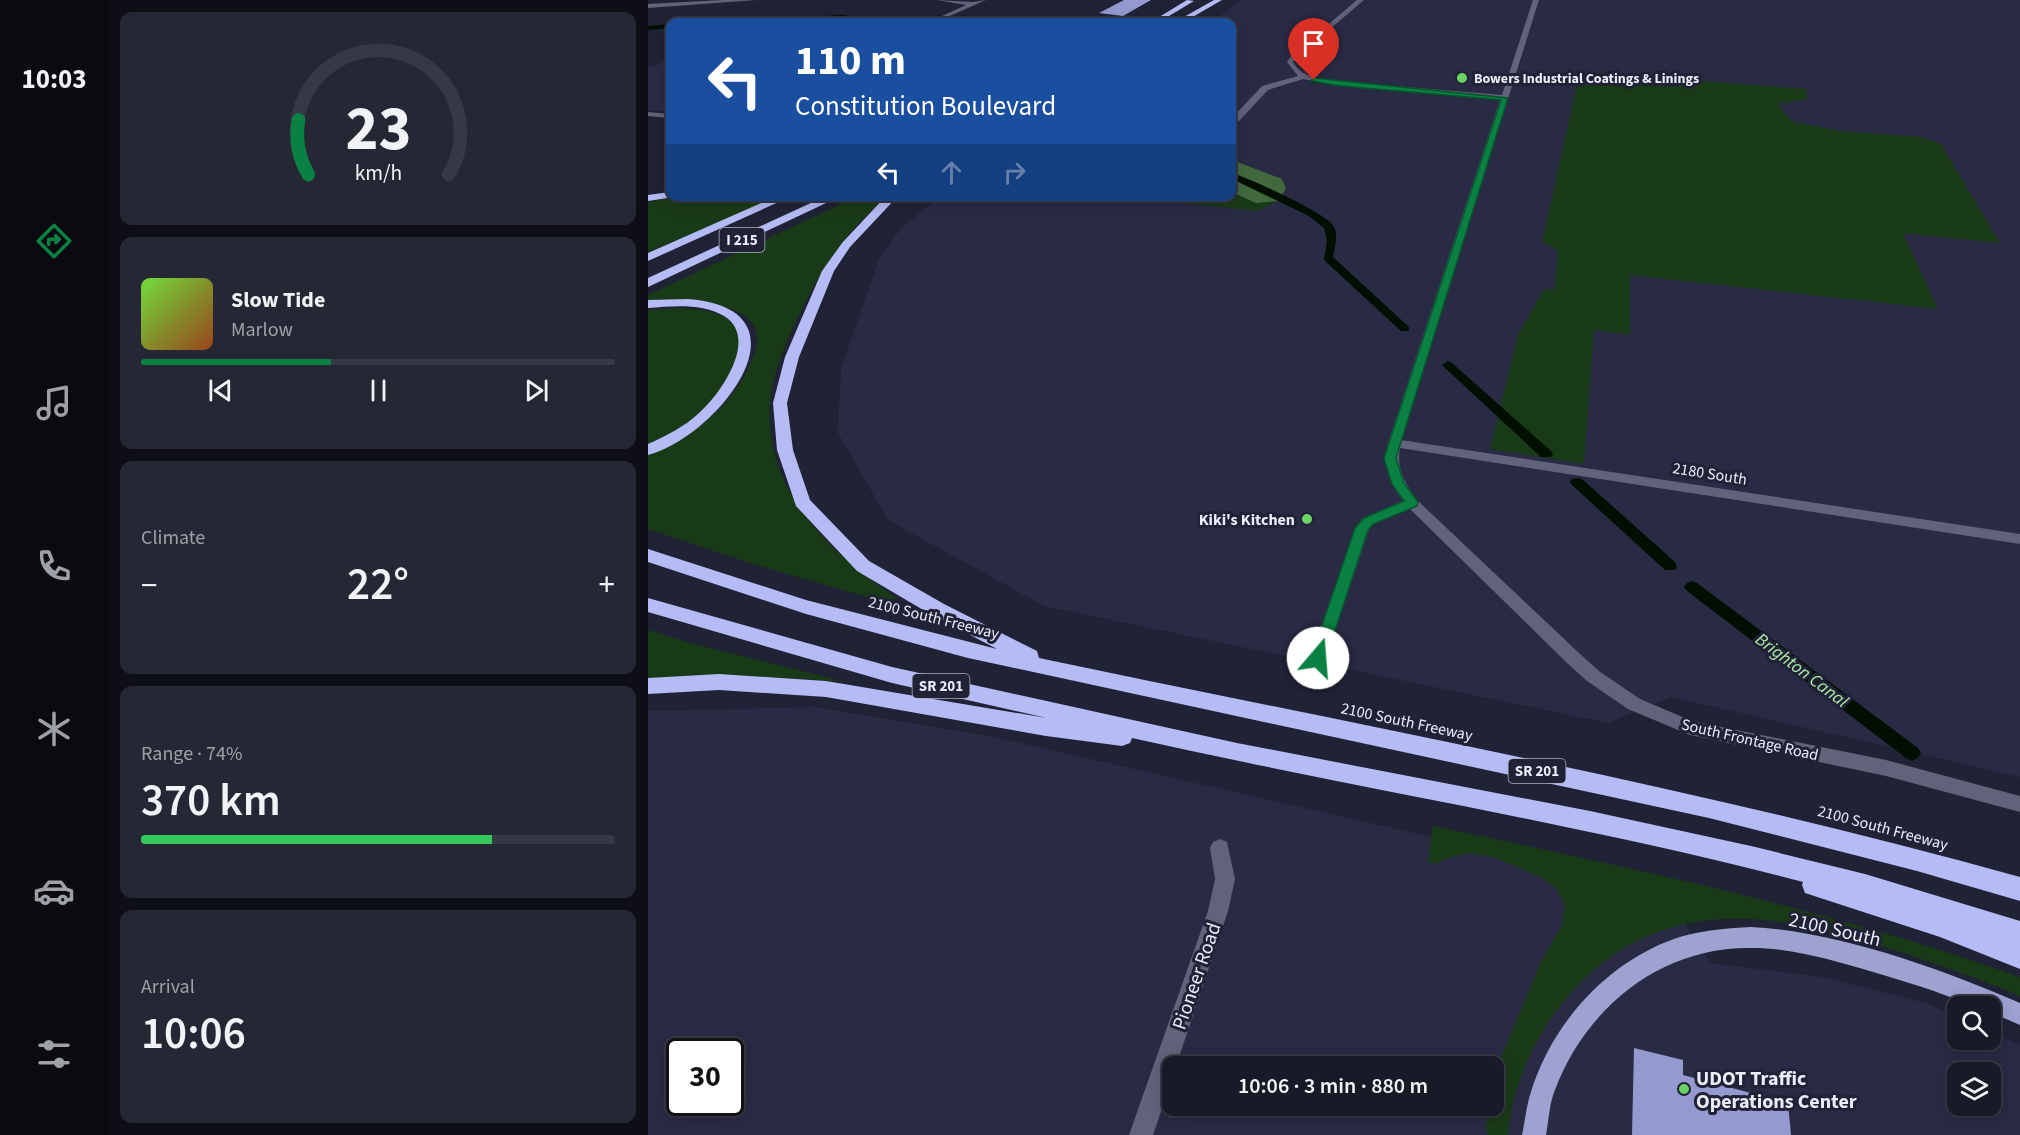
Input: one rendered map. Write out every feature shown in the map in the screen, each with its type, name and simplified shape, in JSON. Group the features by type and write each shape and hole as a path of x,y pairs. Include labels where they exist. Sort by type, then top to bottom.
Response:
{"highway":[{"path":"1162,18 1192,0"},
{"path":"1186,18 1220,0"},
{"path":"1194,18 1220,0"},
{"path":"648,198 666,196"},
{"name":"I 215","path":"648,257 776,201"},
{"name":"I 215","path":"648,283 825,201"},
{"path":"888,201 859,231 828,271 792,357 780,403 785,450 802,502 863,566 937,609 1051,667"},
{"path":"648,304 688,303 714,306 732,316 743,327 746,344 741,367 729,389 710,412 686,431 648,450"},
{"name":"2100 South Freeway","path":"648,555 729,584 885,629 1051,667 1777,822 1935,863 2020,889"},
{"name":"SR 201","path":"648,605 892,675 1237,752 1590,822 1808,871 2020,933"},
{"path":"648,686 718,682 826,689 1046,727 1237,752"},
{"path":"1590,822 1834,891 1940,925 2020,956"}],"main road":[{"name":"2100 South","path":"1534,1135 1542,1091 1565,1043 1591,1006 1636,967 1678,948 1711,939 1750,937 1798,942 1879,962 2020,1014"}],"street":[{"path":"648,6 753,0"},
{"path":"940,0 974,4"},
{"path":"941,18 983,0"},
{"path":"1361,0 1293,57 1290,62 1292,67 1304,76 1341,84 1505,98"},
{"name":"South Frontage Road","path":"1536,0 1394,443 1390,458 1398,484 1412,502 1573,658 1593,676 1634,704 1690,728 1727,738 1886,768 2020,804"},
{"path":"1236,119 1265,88 1304,76"},
{"path":"648,114 666,116"},
{"name":"2180 South","path":"1394,443 2020,538"},
{"path":"1318,658 1362,528 1368,521 1412,502"},
{"name":"Pioneer Road","path":"1141,1135 1218,911 1225,879 1220,848"}],"shaded area":[{"path":"1243,0 2020,0 2020,777 1671,697 1608,723 1044,606 888,520 838,433 841,369 878,262 901,228 934,201 1236,201 1236,18 1217,18"},
{"path":"666,61 666,112 648,110 648,68"},
{"path":"816,707 990,736 1423,835 1668,898 1711,963 1823,977 1929,1004 1947,1012 1947,1050 2001,1050 2001,1036 2020,1045 2020,1135 648,1135 648,711"}],"green space":[{"path":"1580,71 1806,89 1807,99 1778,104 1791,121 1840,131 1920,137 1941,144 2000,243 1903,233 1938,309 1630,275 1630,335 1594,330 1584,464 1490,449 1518,335 1544,289 1554,290 1558,253 1553,247 1542,242"},
{"path":"1236,162 1282,179 1286,189 1277,201 1256,203 1236,194"},
{"path":"1236,194 1256,203 1277,201 1258,211 1167,201 1236,201"},
{"path":"666,199 666,201 771,201 648,252 648,202"},
{"path":"848,201 882,201 857,225 834,253 796,321 773,382 770,403 771,435 778,465 790,492 806,517 848,561 897,598 888,603 753,564 648,529 648,455 697,427 725,403 746,372 753,357 757,333 751,321 726,307 692,302 648,302 648,295"},
{"path":"682,308 702,310 724,317 744,335 733,373 706,408 682,427 648,445 648,310"},
{"path":"648,630 690,643 845,682 746,678 648,682"},
{"path":"1433,826 1655,874 1803,910 2020,977 2020,996 1905,953 1802,925 1760,920 1718,919 1678,926 1640,939 1604,962 1569,995 1536,1043 1520,1079 1510,1116 1508,1135 1488,1135 1486,1129 1488,1116 1504,1116 1504,1056 1502,1056 1541,962 1562,925 1565,905 1556,888 1542,878 1496,858 1469,853 1444,859 1437,864 1428,862"}],"building":[{"path":"1124,0 1151,0 1123,16 1099,13"},
{"name":"UDOT Traffic Operations Center","path":"1634,1048 1683,1060 1683,1075 1788,1103 1791,1135 1632,1135"}],"waterway":[{"name":"Brighton Canal","path":"820,18 853,18"},
{"name":"Brighton Canal","path":"648,28 666,26"},
{"name":"Brighton Canal","path":"1236,178 1312,214 1329,227 1332,241 1328,258 1405,329"},
{"name":"Brighton Canal","path":"1448,365 1546,454"},
{"name":"Brighton Canal","path":"1577,482 1670,566"},
{"name":"Brighton Canal","path":"1692,587 1912,753"}],"place":[{"name":"Bowers Industrial Coatings & Linings","path":"1462,78"},
{"name":"Kiki's Kitchen","path":"1307,519"},
{"name":"UDOT Traffic Operations Center","path":"1684,1089"}],"route":[{"path":"1314,80 1505,98 1390,458 1398,484 1412,502 1368,521 1362,528 1318,658"}]}
